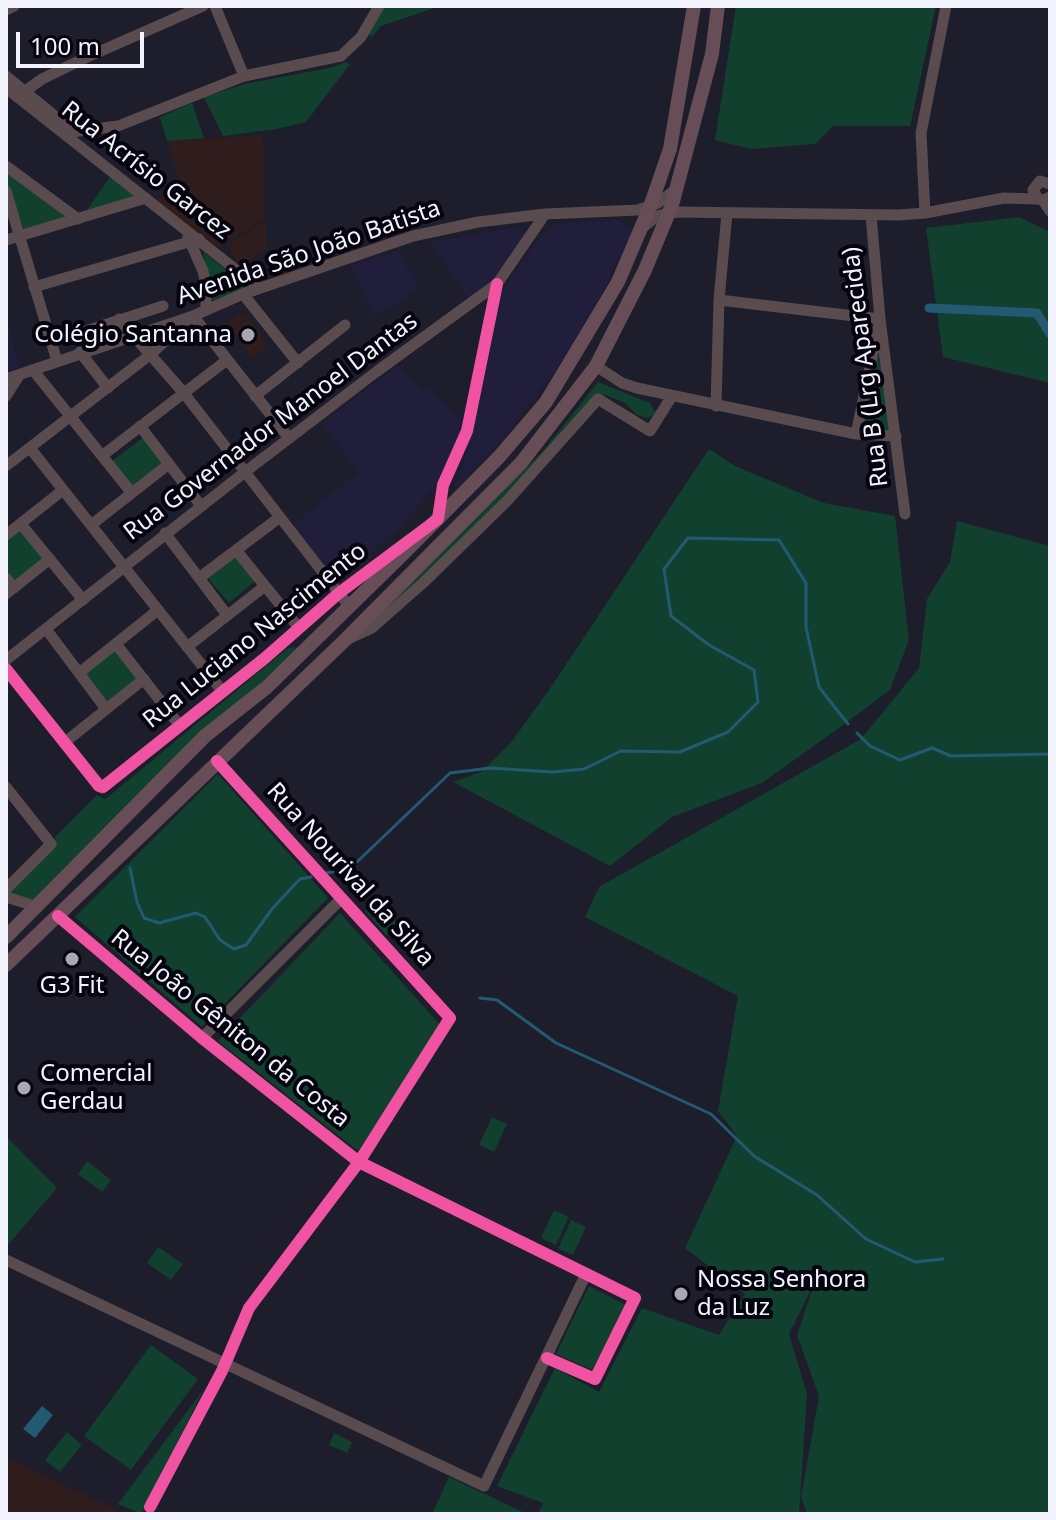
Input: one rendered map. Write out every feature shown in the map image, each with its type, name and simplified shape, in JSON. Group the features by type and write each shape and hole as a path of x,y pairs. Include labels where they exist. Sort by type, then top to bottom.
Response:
{"main road":[{"path":"6,937 205,736 267,687 438,519 499,457 546,402 618,282 650,207 670,149 694,6"},
{"path":"6,965 344,641 521,463 596,366 645,270 669,213 712,54 718,6"},
{"path":"36,909 62,913"}],"street":[{"path":"6,10 14,6"},
{"path":"21,94 85,58 203,6"},
{"path":"215,6 244,76"},
{"path":"69,132 121,125 244,76 341,56 351,49 379,6"},
{"path":"925,213 921,133 946,6"},
{"path":"6,76 21,94"},
{"path":"6,88 21,94"},
{"name":"Rua Acrísio Garcez","path":"21,94 182,226 195,241 259,288"},
{"path":"6,166 78,219"},
{"path":"1050,167 1034,195 1044,199 1050,211"},
{"path":"641,229 657,216 669,213 925,213 1004,198 1041,183"},
{"name":"Avenida São João Batista","path":"6,379 193,316 259,288 413,236 478,222 545,214 638,210 650,207 676,189"},
{"path":"6,191 57,361"},
{"path":"6,240 146,198"},
{"path":"1004,198 1044,199"},
{"path":"716,406 719,300 727,213"},
{"name":"Rua Governador Manoel Dantas","path":"6,660 289,438 497,284 545,214"},
{"name":"Rua B (Lrg Aparecida)","path":"871,215 880,319 905,514"},
{"path":"34,287 195,241 203,271 206,309"},
{"path":"438,519 443,485 467,431 497,284"},
{"path":"243,294 298,363"},
{"path":"719,300 880,319 856,434"},
{"path":"472,303 483,310 489,321"},
{"name":"Avenida São João Batista","path":"52,342 163,306"},
{"path":"6,466 151,354 193,316 289,438"},
{"path":"119,319 183,392 349,606"},
{"path":"255,396 345,325"},
{"path":"80,352 108,388"},
{"path":"103,455 227,360"},
{"path":"596,366 630,386 672,396 856,434 896,436"},
{"path":"33,370 131,492"},
{"path":"6,396 20,374"},
{"path":"344,641 367,632 423,583 507,501 597,400 601,399 650,431 672,396"},
{"path":"140,426 201,506"},
{"path":"30,448 223,692"},
{"path":"91,525 169,464"},
{"path":"6,535 63,490"},
{"path":"199,578 280,517"},
{"name":"Rua Luciano Nascimento","path":"64,743 101,788 223,692 339,593 438,519"},
{"path":"21,524 83,600"},
{"path":"165,533 227,615"},
{"path":"236,550 299,628"},
{"path":"6,578 10,591 50,559"},
{"path":"187,647 265,586"},
{"path":"79,673 158,610"},
{"path":"46,629 106,709"},
{"path":"116,644 180,726"},
{"path":"6,669 64,743 144,679"},
{"name":"Rua Nourival da Silva","path":"217,761 450,1018 359,1162"},
{"path":"6,787 51,844 6,889"},
{"path":"6,897 36,909"},
{"path":"202,1038 341,899"},
{"name":"Rua João Gêniton da Costa","path":"62,913 202,1038 359,1162 635,1298 595,1379 547,1358"},
{"path":"150,1507 226,1363 249,1308 359,1162"},
{"path":"6,1260 484,1486 586,1274"}],"shaded area":[{"path":"263,135 265,218 223,245 216,248 155,199 183,191 167,141"},
{"path":"618,220 633,230 577,342 516,422 457,489 454,486 466,455 501,294 533,246 552,225"},
{"path":"265,221 267,249 239,266 227,245"},
{"path":"513,228 527,233 494,283 468,298 430,242"},
{"path":"289,250 291,273 272,277 269,251"},
{"path":"397,251 420,289 374,316 350,266"},
{"path":"6,312 19,368 6,372"},
{"name":"Colégio Santanna","path":"245,313 269,345 253,358 226,324 238,314"},
{"path":"398,365 423,391 428,388 464,424 436,485 400,527 338,581 293,525 359,472 322,423"},
{"path":"6,1457 126,1514 6,1514"}],"green space":[{"path":"384,6 440,6 381,26 372,37 367,34"},
{"path":"736,6 936,6 910,126 833,126 815,144 751,149 715,140"},
{"path":"345,62 350,64 306,122 223,136 204,97 245,84 334,67"},
{"path":"192,103 204,138 167,141 160,117"},
{"path":"6,167 75,221 26,235 6,180"},
{"path":"110,177 138,198 85,213"},
{"path":"1019,217 1050,232 1050,383 943,357 926,228"},
{"path":"203,252 251,288 213,301"},
{"path":"877,349 893,433 860,431"},
{"path":"598,382 650,403 656,414 647,418 637,415 625,403 605,395 595,397 546,458 369,629 366,625 543,451"},
{"path":"145,436 170,469 135,495 111,462"},
{"path":"709,449 735,466 824,503 895,516 909,640 890,690 762,783 672,817 610,866 453,782 481,772 510,744"},
{"path":"957,521 1050,546 1050,1514 807,1514 801,1497 819,1396 797,1335 814,1284 789,1334 807,1394 799,1514 538,1514 543,1503 497,1486 555,1368 599,1392 642,1308 719,1335 745,1294 685,1248 737,1136 718,1111 738,996 585,917 599,887 861,739 919,668 927,599 950,562"},
{"path":"19,530 44,559 15,584 6,574 6,540"},
{"path":"234,555 255,581 229,603 207,577"},
{"path":"117,646 141,677 107,703 83,672"},
{"path":"298,647 33,903 6,895 56,844 55,837 97,795 105,799 108,797 288,648"},
{"path":"218,774 328,898 202,1027 75,917"},
{"path":"378,901 398,924 386,935 365,911"},
{"path":"340,913 441,1026 358,1151 218,1041"},
{"path":"492,1117 507,1124 494,1152 479,1145"},
{"path":"6,1136 57,1188 6,1247"},
{"path":"87,1161 111,1180 102,1192 78,1174"},
{"path":"554,1210 569,1217 556,1245 541,1238"},
{"path":"571,1220 586,1227 573,1255 558,1249"},
{"path":"158,1247 183,1264 171,1280 147,1263"},
{"path":"589,1286 626,1305 592,1370 556,1354"},
{"path":"151,1345 198,1379 131,1470 84,1436"},
{"path":"204,1389 141,1514 118,1504"},
{"path":"67,1432 82,1445 60,1472 45,1460"},
{"path":"334,1433 352,1442 347,1453 329,1445"},
{"path":"449,1477 527,1514 432,1514"}],"water":[{"path":"42,1406 53,1415 35,1438 23,1429"}],"waterway":[{"path":"929,308 1037,313 1050,334"},
{"path":"326,873 345,870 358,861 450,773 490,768 552,772 584,769 621,751 680,752 728,732 758,702 754,670 709,645 671,616 664,569 688,538 779,540 806,583 806,627 819,687 848,724"},
{"path":"857,733 870,746 900,760 932,748 951,756 1050,754"},
{"path":"130,868 137,902 144,918 159,923 196,913 205,917 220,940 234,949 246,945 272,909 300,879 311,877"},
{"path":"480,998 497,1000 556,1043 711,1114 754,1156 817,1195 866,1239 915,1262 943,1259"}],"cycle path":[{"path":"6,669 99,786 103,787 265,658 339,593 438,519 443,485 467,431 497,284"},
{"path":"150,1507 222,1371 249,1308 359,1162 450,1018 217,761"},
{"path":"58,916 202,1038 359,1162 635,1298 595,1379 547,1358"}],"place":[{"name":"Colégio Santanna","path":"248,335"},
{"name":"G3 Fit","path":"72,959"},
{"name":"Comercial Gerdau","path":"24,1088"},
{"name":"Nossa Senhora da Luz","path":"681,1294"}]}
